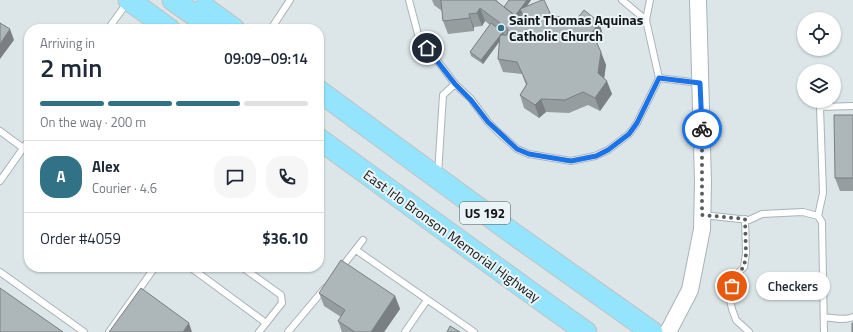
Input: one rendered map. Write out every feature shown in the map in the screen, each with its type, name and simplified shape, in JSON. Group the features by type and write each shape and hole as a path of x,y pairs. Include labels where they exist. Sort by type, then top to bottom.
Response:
{"highway":[{"path":"129,0 162,24"},
{"path":"172,0 207,24"},
{"path":"194,0 227,24"},
{"name":"US 192","path":"324,95 511,232 652,332"},
{"name":"East Irlo Bronson Memorial Highway","path":"324,143 534,296 586,332"}],"street":[{"path":"668,332 690,290 702,229 698,0"}],"lane":[{"path":"112,24 129,0"},
{"path":"274,24 290,0"},
{"path":"409,0 418,38 488,122 517,149 529,154 571,161 596,156 608,150 629,134 637,123 659,78 646,20 650,0"},
{"path":"622,0 646,20"},
{"path":"659,78 700,83"},
{"path":"438,178 443,95 455,84"},
{"path":"818,216 823,193 820,107 853,106"},
{"path":"0,131 24,148 0,180"},
{"path":"702,215 749,220 762,214 803,212 818,216 822,222 824,332"},
{"path":"745,219 746,254 744,267 736,275 730,300 736,320 749,332"},
{"path":"336,273 363,240"},
{"path":"356,250 474,332"},
{"path":"0,272 84,332"},
{"path":"109,332 151,272"},
{"path":"197,272 266,323"},
{"path":"249,272 281,295 282,303 259,332"},
{"path":"288,332 327,285"},
{"path":"405,332 427,300"},
{"path":"824,317 842,319 850,319 853,317"}],"building":[{"path":"440,0 495,0 517,17 523,15 520,9 542,0 544,0 552,17 554,16 576,20 584,10 599,22 592,33 601,52 598,73 607,81 595,98 583,92 565,100 541,99 535,105 520,95 527,84 517,62 498,59 500,35 507,35 508,29 480,8 477,13 469,14 470,18 443,21"},
{"path":"509,0 527,0 515,16 504,7"},
{"path":"0,23 10,29 0,44"},
{"path":"491,23 503,32 481,60 470,52"},
{"path":"834,115 853,115 853,178 835,178"},
{"path":"341,260 395,296 371,332 355,332 338,321 345,310 319,293"},
{"path":"0,288 63,332 0,332"},
{"path":"141,288 189,323 183,332 109,332"},
{"path":"450,326 460,332 447,332"}],"way so far":[{"path":"702,129 702,215 745,219 746,254 744,267 736,275 732,286"}],"place":[{"name":"Saint Thomas Aquinas Catholic Church","path":"501,28"},
{"name":"Checkers","path":"732,286"}],"route":[{"path":"427,48 455,84 471,100 488,122 517,149 529,154 571,161 596,156 608,150 629,134 637,123 659,78 700,83 702,129"}]}
